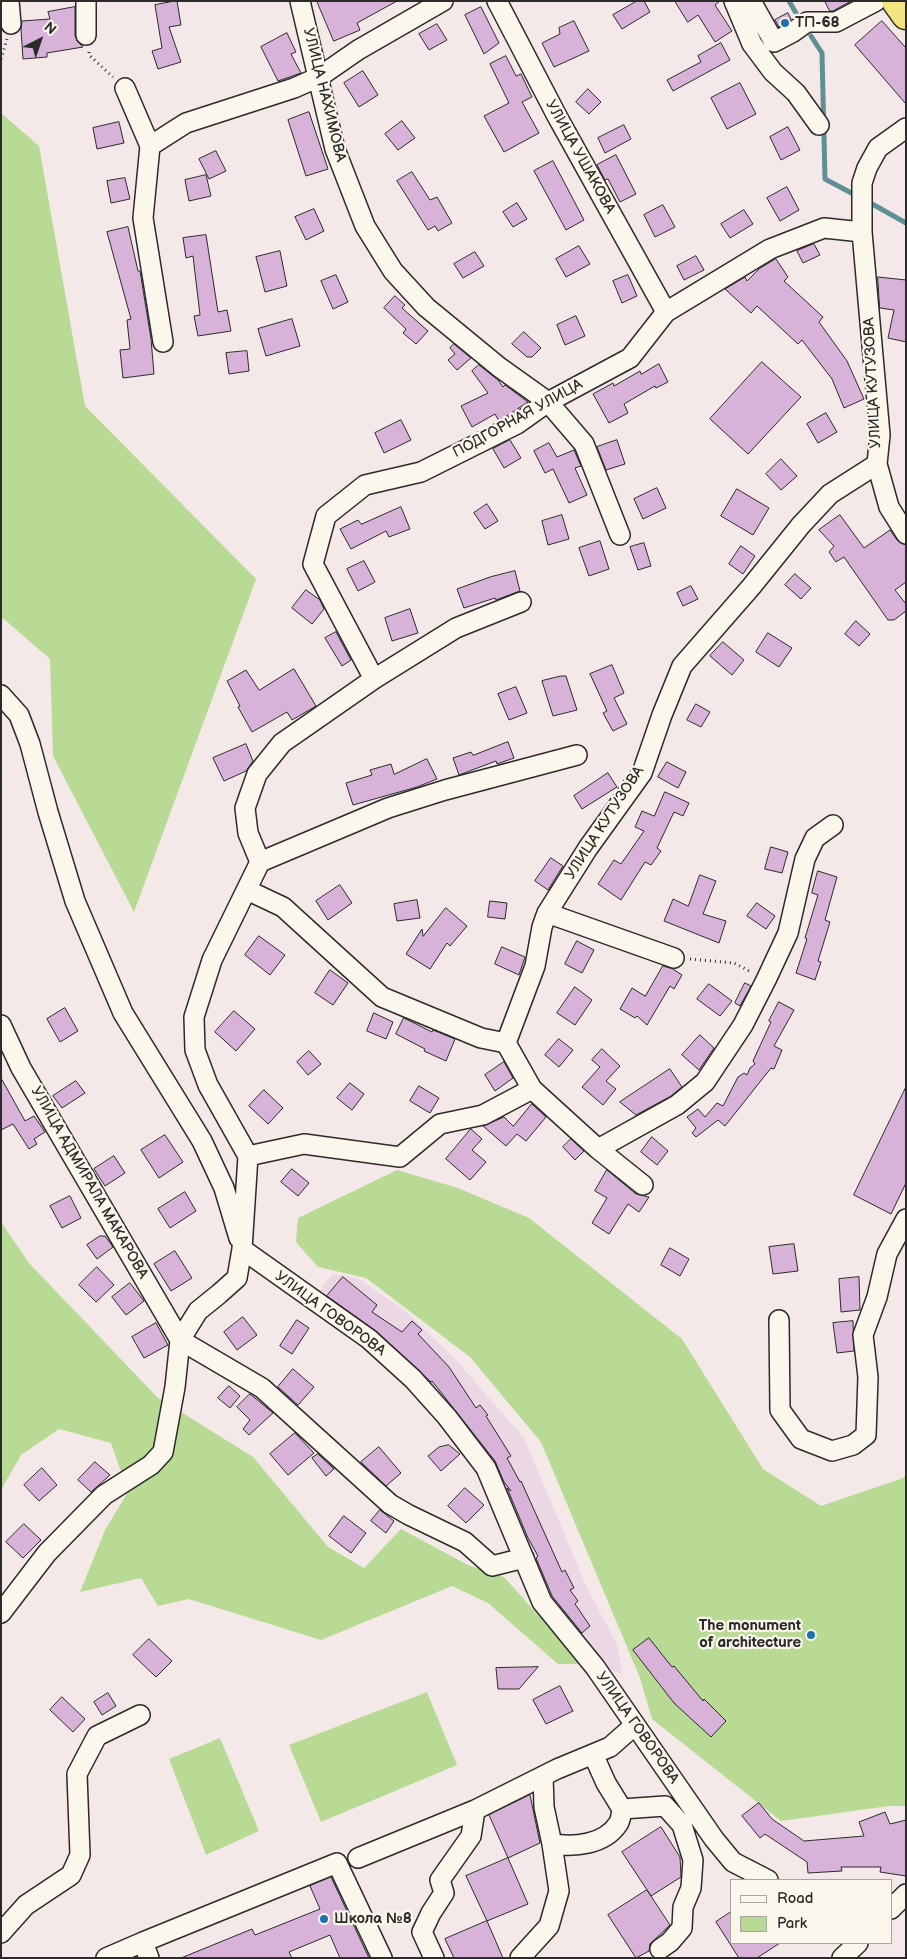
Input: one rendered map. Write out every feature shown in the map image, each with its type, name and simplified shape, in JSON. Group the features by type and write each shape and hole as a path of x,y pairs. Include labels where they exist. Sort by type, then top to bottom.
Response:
{"highway":[{"path":"896,1 906,15"}],"street":[{"path":"9,1 12,24"},
{"path":"86,1 86,35"},
{"name":"УЛИЦА НАХИМОВА","path":"300,1 335,149 365,226 393,271 426,307 468,344 548,402 584,444 620,535"},
{"path":"150,146 186,123 294,88 319,76 358,50 444,1"},
{"name":"УЛИЦА УШАКОВА","path":"497,1 558,118 666,312"},
{"path":"734,1 752,44 773,72 796,93 819,125"},
{"path":"751,1 774,42 807,22 836,22 876,1"},
{"path":"125,88 150,146 143,218 163,342"},
{"name":"УЛИЦА КУТУЗОВА","path":"506,1042 535,966 542,927 547,913 588,848 642,773 662,715 682,666 733,608 800,525 830,494 877,464 880,435 862,232 862,183 867,168 878,148 906,128"},
{"name":"ПОДГОРНАЯ УЛИЦА","path":"374,679 313,564 326,516 365,484 420,472 516,424 548,402 630,358 666,312 770,249 824,228 862,232"},
{"path":"877,464 889,507 906,534"},
{"path":"260,862 248,833 245,808 257,774 282,743 374,679 456,628 521,602"},
{"path":"1,695 19,715 30,744 75,901 124,1013 206,1149 224,1188 242,1249"},
{"path":"1,1613 47,1553 104,1495 151,1465 163,1452 175,1387 180,1340 198,1311 220,1294 236,1278 242,1249 248,1156 208,1085 196,1050 194,1017 212,960 260,862 388,808 445,790 578,754"},
{"path":"598,1150 677,1105 705,1082 743,1025 766,980 788,933 805,859 815,838 832,825"},
{"path":"247,890 283,908 382,997 482,1038 506,1042 532,1089 598,1150 643,1185"},
{"path":"547,913 674,958"},
{"name":"УЛИЦА АДМИРАЛА МАКАРОВА","path":"1,1025 21,1068 180,1340"},
{"path":"248,1156 304,1144 400,1157 440,1124 483,1115 532,1089"},
{"path":"779,1320 780,1410 801,1440 832,1451 853,1445 866,1434 868,1377 863,1335 877,1297 887,1254 906,1219"},
{"name":"УЛИЦА ГОВОРОВА","path":"242,1249 369,1339 413,1379 448,1417 486,1468 542,1602 595,1667 714,1839 733,1862 766,1879"},
{"path":"180,1340 262,1388 390,1504 408,1515 465,1542 492,1566 524,1558"},
{"path":"1,1933 26,1905 71,1875 80,1856 76,1774 98,1736 140,1715"},
{"path":"358,1858 475,1810 543,1776 610,1747 635,1725"},
{"path":"552,1844 567,1846 604,1838 619,1823 622,1809 606,1783 593,1754"},
{"path":"520,1958 549,1926 559,1891 544,1807 543,1776"},
{"path":"622,1809 665,1806 682,1825 693,1860 691,1888 683,1908 682,1928 670,1942 660,1949"},
{"path":"434,1958 422,1932 444,1894 440,1880 471,1836 475,1810"},
{"path":"106,1958 146,1950 337,1863 382,1958"},
{"path":"892,1893 906,1893"},
{"path":"892,1908 906,1893"},
{"path":"842,1958 857,1944"}],"path":[{"path":"86,35 89,55 125,88"},
{"path":"674,958 734,963 766,980"}],"shaded area":[{"path":"332,1274 359,1279 404,1310 454,1358 524,1438 588,1590 617,1644 622,1674 598,1665 558,1617 490,1468 316,1296"}],"green space":[{"path":"1,113 39,146 85,406 256,579 134,912 53,756 50,659 4,619 1,619"},
{"path":"397,1170 458,1188 529,1218 682,1339 763,1469 821,1506 903,1478 906,1474 906,1806 889,1806 781,1821 652,1719 640,1678 541,1442 470,1357 366,1278 318,1267 296,1242 298,1218"},
{"path":"1,1222 29,1263 157,1397 253,1457 328,1547 364,1568 401,1529 468,1565 504,1577 582,1664 558,1664 488,1603 452,1586 321,1640 189,1599 158,1606 141,1578 80,1592 105,1530 128,1492 111,1443 59,1429 21,1455 1,1490"},
{"path":"427,1692 457,1765 321,1822 289,1745"},
{"path":"220,1738 259,1831 206,1855 169,1759"}],"building":[{"path":"177,1 181,25 169,27 181,62 158,69 152,51 162,48 155,5"},
{"path":"317,1 397,1 357,23 360,30 334,41"},
{"path":"637,1 644,1 650,12 622,29 613,15"},
{"path":"675,1 720,1 715,5 732,31 715,42 698,15 688,22"},
{"path":"825,1 851,1 830,11"},
{"path":"75,7 75,35 77,41 83,47 47,53 47,57 23,59 22,21 50,19 48,12"},
{"path":"481,7 499,43 484,54 465,15"},
{"path":"788,13 791,19 779,27 775,20"},
{"path":"574,21 589,51 554,67 542,43 560,34 559,28"},
{"path":"882,21 906,48 906,104 855,45"},
{"path":"437,24 447,40 429,50 419,34"},
{"path":"287,33 296,52 291,54 301,73 278,81 261,47"},
{"path":"721,43 730,60 673,91 667,80 701,62 698,56"},
{"path":"506,56 516,76 521,74 532,97 522,102 539,133 504,152 484,116 509,103 490,64"},
{"path":"363,71 378,95 359,107 344,83"},
{"path":"740,83 756,114 727,129 711,98"},
{"path":"588,89 601,102 589,114 576,102"},
{"path":"309,112 328,169 306,176 288,120"},
{"path":"402,121 415,138 398,150 385,134"},
{"path":"119,122 124,143 97,149 93,128"},
{"path":"624,125 631,139 605,153 598,138"},
{"path":"788,127 800,150 781,160 770,137"},
{"path":"216,151 226,171 209,179 199,159"},
{"path":"616,155 636,194 620,202 608,179 605,180 597,165"},
{"path":"553,161 584,220 566,230 534,171"},
{"path":"412,172 430,200 437,197 452,223 438,231 435,226 428,230 397,181"},
{"path":"206,175 211,196 189,201 185,180"},
{"path":"125,178 130,199 111,203 107,181"},
{"path":"787,187 799,210 780,221 767,198"},
{"path":"517,203 527,219 513,227 503,212"},
{"path":"663,205 675,227 655,237 644,215"},
{"path":"314,209 324,231 306,240 295,217"},
{"path":"744,210 753,224 730,238 721,224"},
{"path":"128,227 138,271 140,271 151,339 154,374 123,378 120,350 130,349 127,320 131,319 107,232"},
{"path":"206,235 218,312 227,310 231,331 198,336 194,316 200,315 193,256 186,258 183,238"},
{"path":"814,244 820,255 803,263 797,251"},
{"path":"579,246 590,264 566,277 556,259"},
{"path":"280,251 287,286 265,292 256,257"},
{"path":"475,252 484,266 463,278 454,264"},
{"path":"696,256 704,270 684,280 677,266"},
{"path":"776,259 788,277 784,281 823,317 819,322 847,361 864,399 844,408 832,379 802,340 798,344 757,306 751,313 725,289 745,277 747,281 759,269"},
{"path":"336,275 348,302 333,309 321,281"},
{"path":"628,275 637,296 622,303 613,281"},
{"path":"878,277 906,280 906,342 888,338 894,310 880,308"},
{"path":"395,296 405,305 402,308 428,331 416,344 403,333 406,329 384,308"},
{"path":"576,316 585,336 565,345 557,325"},
{"path":"292,319 300,346 266,356 258,329"},
{"path":"524,332 541,348 532,357 527,357 512,344"},
{"path":"454,344 471,358 457,370 448,360 455,354 450,348"},
{"path":"247,351 249,371 229,374 226,353"},
{"path":"762,362 801,397 748,454 710,419"},
{"path":"659,364 668,382 656,388 655,386 624,404 628,413 609,423 593,394 613,383 614,386 640,371 641,374"},
{"path":"479,365 498,380 503,387 505,385 528,402 499,421 495,414 472,427 461,406 488,393 472,371"},
{"path":"826,413 837,432 818,443 807,424"},
{"path":"401,420 411,440 384,453 375,433"},
{"path":"510,440 521,458 504,468 493,449"},
{"path":"617,440 625,464 606,470 597,447"},
{"path":"549,443 557,457 574,450 581,466 575,468 587,495 569,503 553,469 545,473 534,451"},
{"path":"781,459 797,476 781,490 766,474"},
{"path":"657,488 666,508 643,519 634,499"},
{"path":"737,489 769,508 753,535 721,516"},
{"path":"487,504 498,521 485,529 474,513"},
{"path":"401,507 410,529 389,537 386,531 351,549 340,529 358,520 361,524"},
{"path":"562,515 569,539 548,545 542,521"},
{"path":"840,515 864,548 890,530 897,540 906,545 906,582 895,590 906,604 906,611 894,620 888,620 844,557 836,562 829,552 834,546 819,530"},
{"path":"600,541 609,569 589,576 579,548"},
{"path":"644,543 651,566 638,570 630,547"},
{"path":"741,546 755,556 743,574 729,564"},
{"path":"364,561 375,582 358,591 347,569"},
{"path":"515,571 520,591 496,600 495,598 464,608 457,589 490,577"},
{"path":"795,574 811,588 801,599 785,585"},
{"path":"691,586 698,599 683,606 677,593"},
{"path":"306,590 320,600 324,609 312,624 292,608"},
{"path":"410,609 418,633 392,641 385,618"},
{"path":"856,621 870,634 859,646 845,634"},
{"path":"336,632 351,660 342,666 325,638"},
{"path":"768,633 792,648 779,667 756,652"},
{"path":"723,642 744,660 732,675 710,656"},
{"path":"612,665 624,693 614,698 627,724 613,731 603,713 607,711 590,674"},
{"path":"294,669 316,706 292,720 287,712 252,732 238,707 240,706 227,681 246,670 259,690"},
{"path":"566,676 577,710 553,716 542,681"},
{"path":"516,687 527,713 509,720 498,694"},
{"path":"696,704 710,712 701,727 687,720"},
{"path":"508,742 514,758 497,764 496,761 459,775 453,758 471,752 473,755"},
{"path":"246,744 253,761 246,771 224,781 213,758"},
{"path":"427,759 437,779 417,787 353,805 346,783 372,775 370,770 391,764 394,774"},
{"path":"667,762 686,772 678,788 658,777"},
{"path":"608,773 617,787 582,809 574,796"},
{"path":"665,792 689,803 683,816 674,812 657,848 661,851 651,865 645,862 621,900 598,884 614,860 621,864 644,831 635,827 642,811 654,816"},
{"path":"771,847 788,852 782,873 765,869"},
{"path":"551,858 563,866 548,890 535,881"},
{"path":"818,871 837,877 825,920 830,922 818,961 821,962 815,980 796,973 818,895 812,893"},
{"path":"700,875 716,881 703,914 726,921 719,943 664,921 673,899 688,906"},
{"path":"340,885 352,903 328,920 316,901"},
{"path":"417,900 420,918 397,921 394,904"},
{"path":"490,901 507,903 505,919 488,917"},
{"path":"757,903 775,916 766,929 747,916"},
{"path":"446,908 467,926 450,946 447,943 430,969 406,954 422,929 423,936"},
{"path":"259,936 285,955 270,975 245,955"},
{"path":"577,941 594,950 582,973 565,964"},
{"path":"502,947 525,957 519,975 495,964"},
{"path":"663,966 673,969 682,975 674,989 670,986 647,1025 637,1016 635,1018 620,1009 632,988 645,996"},
{"path":"330,970 348,983 333,1005 315,993"},
{"path":"745,983 751,986 740,1006 735,1003"},
{"path":"709,984 732,1001 720,1016 697,999"},
{"path":"575,987 592,1000 575,1025 557,1013"},
{"path":"779,1002 794,1010 774,1046 782,1050 774,1069 771,1068 725,1126 718,1120 696,1137 692,1133 696,1128 687,1117 698,1109 705,1117 717,1103 723,1106 738,1077 744,1073 747,1075 750,1068 755,1064 753,1061"},
{"path":"65,1008 78,1031 60,1042 47,1019"},
{"path":"234,1011 255,1029 236,1051 215,1032"},
{"path":"374,1013 393,1022 386,1039 367,1031"},
{"path":"404,1018 432,1032 433,1030 455,1039 446,1061 424,1051 425,1049 396,1034"},
{"path":"700,1035 714,1048 699,1070 682,1055"},
{"path":"559,1039 573,1050 559,1067 545,1055"},
{"path":"602,1049 620,1066 606,1081 616,1089 603,1105 582,1087 600,1067 592,1060"},
{"path":"309,1051 321,1064 308,1075 297,1062"},
{"path":"504,1062 513,1078 495,1091 485,1075"},
{"path":"670,1069 682,1087 671,1096 636,1115 620,1102"},
{"path":"1,1078 25,1121 34,1116 45,1132 34,1139 37,1144 29,1149 13,1124 1,1130"},
{"path":"76,1081 85,1093 62,1108 53,1096"},
{"path":"350,1083 364,1094 352,1110 337,1098"},
{"path":"419,1086 439,1098 430,1113 410,1101"},
{"path":"906,1087 906,1183 891,1214 854,1195"},
{"path":"264,1090 283,1108 268,1124 249,1106"},
{"path":"532,1104 546,1117 526,1141 517,1134 506,1146 483,1126 504,1117 513,1126"},
{"path":"471,1129 482,1139 472,1150 486,1162 470,1180 446,1159"},
{"path":"165,1135 183,1162 159,1178 141,1150"},
{"path":"652,1137 668,1151 657,1165 641,1152"},
{"path":"571,1139 584,1151 575,1160 563,1147"},
{"path":"114,1156 125,1173 105,1186 94,1169"},
{"path":"292,1169 309,1183 298,1196 281,1182"},
{"path":"607,1170 636,1194 649,1197 639,1212 628,1204 609,1234 592,1223 607,1198 595,1191"},
{"path":"185,1192 196,1211 170,1228 158,1209"},
{"path":"70,1196 81,1218 62,1228 50,1206"},
{"path":"100,1236 105,1236 113,1247 97,1259 87,1245"},
{"path":"794,1244 798,1271 773,1274 769,1247"},
{"path":"670,1248 689,1259 680,1276 661,1265"},
{"path":"175,1251 192,1278 171,1291 154,1264"},
{"path":"97,1267 114,1285 96,1302 79,1285"},
{"path":"343,1277 377,1305 372,1312 402,1332 412,1321 422,1330 418,1334 449,1367 476,1408 480,1405 488,1415 486,1416 511,1456 507,1458 521,1481 562,1572 565,1570 574,1588 570,1590 578,1601 575,1604 590,1626 582,1633 552,1596 536,1558 538,1556 528,1538 507,1488 511,1491 504,1482 495,1461 432,1381 376,1331 327,1296"},
{"path":"859,1277 860,1310 841,1312 839,1279"},
{"path":"130,1283 144,1301 126,1315 112,1297"},
{"path":"243,1317 257,1335 237,1350 224,1332"},
{"path":"297,1320 309,1328 292,1354 280,1346"},
{"path":"853,1321 854,1351 837,1353 833,1323"},
{"path":"156,1323 168,1345 144,1358 132,1337"},
{"path":"293,1369 314,1387 298,1405 278,1387"},
{"path":"229,1386 240,1396 230,1408 218,1398"},
{"path":"250,1394 273,1413 249,1435 243,1429 250,1420 237,1407"},
{"path":"295,1433 314,1453 288,1475 270,1454"},
{"path":"449,1445 460,1454 441,1471 428,1456 439,1447"},
{"path":"379,1447 401,1473 386,1486 361,1462"},
{"path":"318,1454 334,1469 326,1476 312,1458"},
{"path":"95,1462 110,1475 91,1492 78,1480"},
{"path":"42,1468 57,1485 39,1501 24,1485"},
{"path":"465,1488 484,1505 466,1523 448,1506"},
{"path":"380,1510 394,1521 386,1533 371,1521"},
{"path":"344,1516 366,1533 351,1553 329,1536"},
{"path":"24,1524 41,1540 23,1558 6,1542"},
{"path":"649,1638 703,1701 704,1699 726,1721 711,1737 674,1703 633,1650"},
{"path":"149,1639 172,1661 156,1677 133,1655"},
{"path":"538,1667 519,1689 498,1689 496,1668"},
{"path":"560,1686 573,1711 546,1724 533,1700"},
{"path":"108,1693 116,1706 102,1715 94,1702"},
{"path":"62,1697 85,1719 73,1732 50,1710"},
{"path":"530,1795 540,1843 508,1858 489,1815"},
{"path":"759,1803 772,1819 804,1841 864,1836 859,1822 885,1812 890,1824 906,1820 906,1876 880,1872 881,1867 841,1867 842,1871 808,1873 807,1862 765,1834 760,1838 742,1816"},
{"path":"661,1827 680,1857 681,1877 651,1896 622,1852"},
{"path":"508,1858 528,1904 487,1921 466,1876"},
{"name":"Школа №8","path":"331,1877 369,1958 340,1958 330,1935 289,1952 292,1958 181,1958 252,1929 255,1935 320,1909 310,1886"},
{"path":"647,1890 670,1925 650,1944 649,1951 636,1958 608,1915"},
{"path":"730,1913 730,1944 716,1922"},
{"path":"487,1921 503,1958 454,1958 445,1939"},
{"path":"730,1944 778,1944 757,1958 739,1958"}],"waterway":[{"path":"789,1 796,13"},
{"path":"811,36 822,53 825,179 857,196"},
{"path":"867,201 906,223"}],"place":[{"name":"ТП-68","path":"785,23"},
{"name":"The monument of architecture","path":"811,1635"},
{"name":"Школа №8","path":"324,1919"}]}
